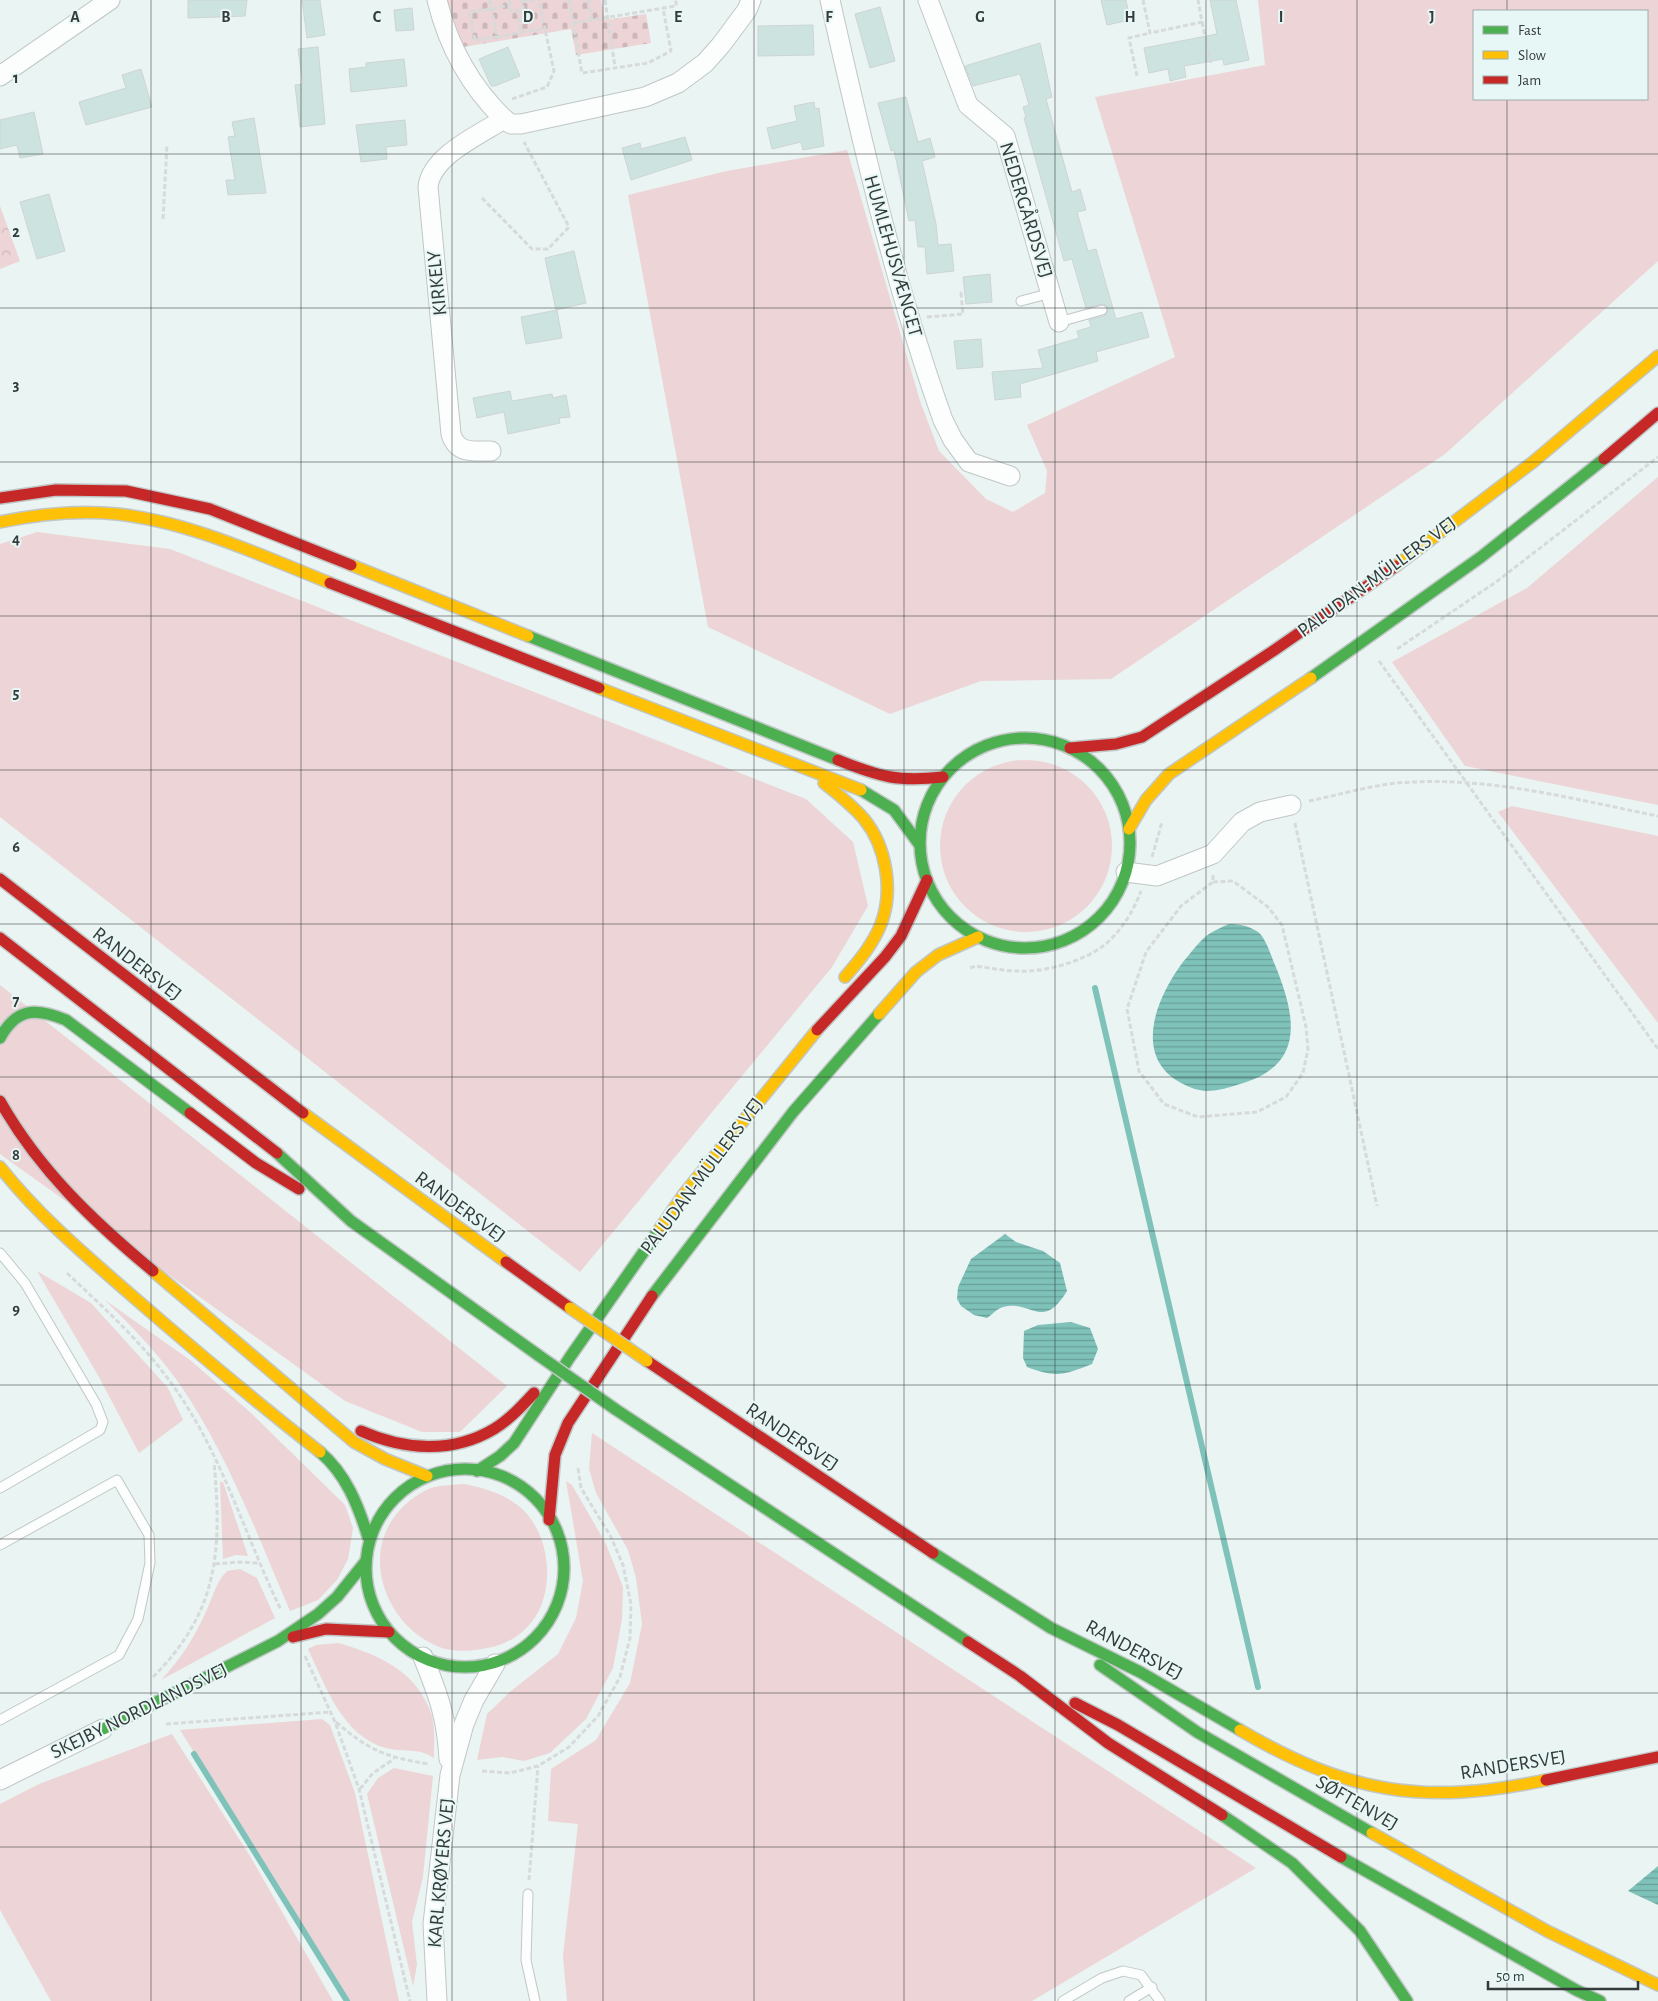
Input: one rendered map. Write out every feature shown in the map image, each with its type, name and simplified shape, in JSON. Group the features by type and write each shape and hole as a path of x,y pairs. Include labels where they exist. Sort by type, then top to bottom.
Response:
{"main road":[{"name":"PALUDAN-MÜLLERS VEJ","path":"1070,748 1116,744 1142,737 1311,626 1404,561 1582,423 1658,356"},
{"path":"1129,829 1146,800 1169,774 1385,628 1510,534 1658,413"},
{"path":"0,498 56,490 126,491 210,509 878,776 913,780 943,777"},
{"path":"0,522 29,515 88,512 152,519 221,540 873,796 894,810 919,844"},
{"path":"1021,738 1051,741 1070,748 1103,773 1120,799 1129,829 1130,850 1126,872 1113,900 1093,923 1067,939 1038,947 1007,946 978,937 957,923 940,905 927,880 919,844 922,820 930,797 943,777 965,756 992,743 1021,738"},
{"path":"804,768 846,800 869,826 882,855 887,883 884,916 862,958 840,983"},
{"name":"RANDERSVEJ","path":"0,879 207,1041 378,1170 647,1361 907,1537 1052,1628 1154,1679 1260,1743 1330,1774 1367,1785 1442,1794 1482,1791 1556,1779 1622,1762 1658,1757"},
{"name":"PALUDAN-MÜLLERS VEJ","path":"477,1470 500,1456 514,1443 570,1356 684,1194 812,1036 885,957 901,936 927,880"},
{"name":"PALUDAN-MÜLLERS VEJ","path":"549,1520 555,1455 568,1423 658,1287 793,1112 916,972 938,955 978,937"},
{"path":"0,938 134,1044 269,1146 351,1221"},
{"path":"812,1036 831,997"},
{"path":"0,1038 3,1030 24,1012 37,1010 66,1020 256,1163 351,1221 615,1409 1020,1676 1108,1743 1252,1834 1292,1863 1360,1931 1407,2001"},
{"path":"0,1101 13,1127 43,1168 111,1236 314,1406 354,1442 385,1459 427,1476"},
{"path":"0,1166 12,1183 94,1263 220,1374 333,1463 346,1481 356,1501 368,1537"},
{"path":"314,1406 373,1437 401,1445 429,1448 454,1445 478,1437 509,1418 570,1356"},
{"path":"477,1470 510,1482 529,1496 549,1520 561,1544 566,1568 562,1599 550,1625 527,1648 494,1664 460,1666 423,1657 408,1649 389,1632 370,1592 366,1561 368,1537 380,1512 400,1490 427,1476 454,1471 477,1470"},
{"name":"SKEJBY NORDLANDSVEJ","path":"103,1729 278,1641 324,1608 366,1561"},
{"name":"SØFTENVEJ","path":"1052,1628 1142,1698 1263,1771 1520,1918 1615,1966 1658,1985"},
{"name":"SKEJBY NORDLANDSVEJ","path":"278,1641 326,1629 389,1632"},
{"path":"1020,1676 1118,1725 1354,1865 1576,1990 1600,2001"}],"street":[{"path":"0,76 110,0"},
{"path":"437,0 454,53 504,117"},
{"name":"KIRKELY","path":"491,451 467,451 459,449 453,443 428,187 429,177 440,161 504,117 645,97 678,83 710,57 736,27 751,0"},
{"name":"HUMLEHUSVÆNGET","path":"830,0 870,182 909,319 937,404 953,440 968,462 1010,476"},
{"name":"NEDERGÅRDSVEJ","path":"928,0 968,105 1006,136 1059,322"},
{"path":"1126,872 1157,876 1213,854 1242,822 1260,812 1291,805"},
{"name":"KARL KRØYERS VEJ","path":"423,1657 442,1704 448,1729 450,1775 433,1924 437,2001"},
{"name":"KARL KRØYERS VEJ","path":"450,1775 468,1716 494,1664"},
{"name":"SKEJBY NORDLANDSVEJ","path":"0,1780 103,1729"}],"lane":[{"path":"1021,301 1050,293"},
{"path":"1059,322 1102,310"},
{"path":"0,1253 25,1283 96,1404 103,1422 100,1430 0,1488"},
{"path":"0,1545 117,1480 149,1535 150,1563 138,1619 119,1655 0,1720"},
{"path":"528,1894 526,1960 535,2001"},
{"path":"1063,2001 1102,1978 1123,1971 1141,1975 1160,2001"},
{"path":"1128,2001 1152,1988"}],"path":[{"path":"490,0 497,37"},
{"path":"509,0 511,11 524,9 522,1 534,0"},
{"path":"482,198 532,249 548,250 569,227 504,117 547,87 554,71 539,0"},
{"path":"569,0 582,72 648,63 671,51 663,8"},
{"path":"588,0 592,20"},
{"path":"605,0 615,67"},
{"path":"572,23 676,6 676,0"},
{"path":"1143,0 1150,33"},
{"path":"1198,0 1211,63"},
{"path":"510,5 469,12 475,40 545,29"},
{"path":"517,10 521,32"},
{"path":"1137,76 1129,38 1202,22"},
{"path":"163,219 166,145"},
{"path":"909,319 963,314 961,293 965,293"},
{"path":"1393,651 1496,582 1658,457"},
{"path":"1371,666 1385,657"},
{"path":"1379,661 1658,1049"},
{"path":"1377,1206 1291,805 1371,787 1412,782 1465,782 1546,794 1658,816"},
{"path":"968,968 976,966 1019,972 1051,969 1082,958 1112,939 1133,912 1147,875 1164,818"},
{"path":"1213,854 1213,882"},
{"path":"1233,881 1268,907 1282,925 1306,1027 1308,1049 1303,1073 1286,1097 1257,1112 1198,1116 1164,1104 1139,1070 1127,1009 1146,952 1181,906 1213,882 1233,881"},
{"path":"63,1268 141,1344 175,1387 229,1488 259,1564 281,1610"},
{"path":"148,1681 174,1656 206,1600 215,1564 219,1512 214,1460"},
{"path":"482,1771 510,1773 538,1766 569,1747 598,1716 620,1677 630,1638 631,1604 623,1565 611,1537 582,1488 577,1461"},
{"path":"215,1564 239,1562 259,1564"},
{"path":"305,1655 331,1712 359,1789 410,2001"},
{"path":"161,1725 331,1712"},
{"path":"335,1722 365,1746 394,1759 429,1764"},
{"path":"359,1789 372,1773 394,1759"},
{"path":"528,1894 538,1766"}],"green space":[{"path":"447,0 601,0 605,20 646,14 651,43 576,55 571,29 463,47"},
{"path":"1258,0 1658,0 1658,261 1445,454 1111,679 981,681 890,714 708,627 628,195 727,171 847,150 920,401 939,451 986,499 1013,512 1045,493 1047,471 1027,425 1175,357 1095,97 1265,65"},
{"path":"0,206 20,261 0,269"},
{"path":"1658,477 1658,805 1465,766 1392,662 1527,588"},
{"path":"37,532 170,549 806,799 853,842 868,906 832,967 580,1272 0,817 0,544"},
{"path":"1034,760 1051,763 1067,770 1081,779 1093,791 1109,821 1112,846 1111,863 1106,879 1093,901 1081,913 1051,929 1018,932 1001,929 985,922 971,913 959,901 943,871 940,838 943,821 950,805 959,791 971,779 1001,763"},
{"path":"1512,806 1658,836 1658,1023 1498,812"},
{"path":"0,985 507,1386 460,1432 422,1432 345,1401 0,1154"},
{"path":"37,1271 91,1303 168,1388 183,1420 139,1453 99,1377"},
{"path":"105,1300 190,1360 251,1413 345,1505 353,1528 348,1559 337,1580 318,1600 290,1611 239,1492 194,1406 160,1358"},
{"path":"592,1433 1256,1868 1032,2001 567,2001 563,1956 578,1824 548,1821 551,1769 596,1740 630,1683 642,1624 636,1578 628,1550 596,1493 589,1469"},
{"path":"566,1481 572,1485 606,1544 623,1587 622,1619 613,1668 586,1719 550,1753 524,1761 502,1757 477,1760 487,1714 511,1691 558,1654 576,1618 583,1581"},
{"path":"220,1482 223,1482 248,1556 236,1555 223,1559"},
{"path":"464,1484 498,1493 516,1504 527,1514 542,1540 546,1555 547,1571 543,1601 528,1627 516,1637 503,1644 476,1650 459,1651 442,1648 423,1638 406,1625 393,1608 385,1589 380,1568 381,1548 387,1528 403,1507 424,1491 434,1487"},
{"path":"240,1569 257,1578 275,1618 161,1680 180,1658 190,1642 223,1576 227,1571"},
{"path":"338,1643 379,1658 403,1673 413,1683 422,1694 433,1720 434,1758 422,1752 386,1748 371,1742 358,1733 347,1721 337,1708 308,1649 316,1645"},
{"path":"322,1719 330,1725 355,1793 399,2001 350,2001 180,1730"},
{"path":"172,1734 250,1856 333,2001 51,2001 0,1910 0,1804 39,1784"},
{"path":"394,1768 433,1776 423,1877 412,1922 417,1965 413,1986 367,1794 378,1778"}],"water":[{"path":"1229,924 1237,924 1255,930 1266,943 1288,1002 1291,1020 1290,1036 1286,1051 1276,1065 1261,1076 1222,1089 1198,1090 1173,1078 1160,1064 1154,1049 1153,1031 1156,1013 1172,978 1183,962 1205,937"},
{"path":"1005,1234 1016,1242 1043,1251 1060,1263 1067,1291 1051,1310 1043,1312 1022,1307 1003,1307 987,1318 974,1315 961,1306 957,1299 958,1287 971,1259"},
{"path":"1071,1322 1090,1328 1098,1349 1092,1364 1060,1374 1045,1373 1027,1367 1023,1358 1024,1331 1038,1325"},
{"path":"1658,1866 1658,1905 1628,1891"}],"building":[{"path":"188,0 247,0 245,16 188,18"},
{"path":"302,0 320,0 325,35 307,38"},
{"path":"1101,0 1126,0 1130,20 1107,25"},
{"path":"1210,0 1236,0 1249,60 1224,65 1223,59 1184,66 1186,77 1170,81 1168,69 1149,73 1144,48 1217,34"},
{"path":"880,7 895,61 870,68 855,14"},
{"path":"412,8 414,30 396,31 394,10"},
{"path":"813,25 814,55 758,56 758,26"},
{"path":"1040,43 1052,97 1046,99 1072,192 1080,189 1086,210 1077,212 1088,251 1096,249 1116,319 1142,312 1149,337 1096,352 1098,361 1020,384 1021,397 995,400 992,372 1043,368 1038,350 1079,338 1077,331 1091,327 1089,320 1104,316 1108,311 1107,306 1103,304 1086,308 1072,259 1064,261 1024,118 1026,117 1023,107 1029,105 1020,74 973,86 965,66"},
{"path":"318,47 325,124 300,127 295,85 303,84 298,49"},
{"path":"508,47 520,76 491,86 479,59"},
{"path":"404,59 407,86 351,92 349,69 366,67 366,63"},
{"path":"141,69 152,107 86,125 79,102 126,88 122,75"},
{"path":"906,97 918,142 930,138 935,157 922,161 936,224 938,245 951,244 954,271 927,274 925,247 918,247 915,220 909,221 894,150 891,151 878,103"},
{"path":"814,102 815,109 819,108 824,146 803,150 801,142 772,149 767,128 797,121 794,106"},
{"path":"34,112 43,154 20,158 17,145 0,149 0,120"},
{"path":"254,118 266,193 228,195 226,180 235,180 228,137 235,136 232,122"},
{"path":"405,120 407,145 386,147 387,159 361,162 356,125"},
{"path":"685,137 692,160 631,180 622,148 640,143 641,149"},
{"path":"49,194 65,251 37,259 20,202"},
{"path":"574,251 586,303 556,310 545,258"},
{"path":"990,274 992,302 966,304 963,277"},
{"path":"557,310 562,338 526,344 521,317"},
{"path":"981,339 983,367 957,369 954,341"},
{"path":"510,391 512,401 552,394 553,398 566,395 570,417 559,418 560,423 508,434 504,412 477,418 473,398"}],"waterway":[{"path":"1095,988 1258,1687"},
{"path":"194,1754 347,2001"}],"traffic: fast":[{"path":"1311,678 1481,557 1604,459"},
{"path":"528,636 838,760"},
{"path":"1025,738 1045,740 1065,746 1083,756 1099,769 1112,785 1122,803 1128,823 1130,843 1128,863 1122,883 1112,901 1099,917 1083,930 1065,940 1045,946 1025,948 1005,946 985,940 967,930 951,917 938,901 928,883 922,863 920,843 922,823 928,803 938,785 951,769 967,756 985,746 1005,740 1025,738"},
{"path":"861,790 894,810 919,844"},
{"path":"0,1038 13,1020 28,1013 45,1013 66,1020 190,1113"},
{"path":"652,1296 793,1112 879,1014"},
{"path":"277,1153 351,1221 538,1355"},
{"path":"477,1471 500,1456 514,1443 570,1357 659,1230"},
{"path":"538,1355 615,1409"},
{"path":"615,1409 968,1642"},
{"path":"320,1452 344,1480 360,1513 368,1537"},
{"path":"465,1469 484,1471 503,1477 520,1486 535,1498 547,1513 556,1530 562,1549 564,1568 562,1587 556,1606 547,1623 535,1638 520,1650 503,1659 484,1665 465,1667 446,1665 427,1659 410,1650 395,1638 383,1623 374,1606 368,1587 366,1568 368,1549 374,1530 383,1513 395,1498 410,1486 427,1477 446,1471 465,1469"},
{"path":"933,1553 1051,1628 1140,1672 1240,1730"},
{"path":"103,1729 278,1641 318,1614 337,1597 366,1561"},
{"path":"1100,1665 1197,1732 1372,1833"},
{"path":"1222,1815 1292,1863 1360,1931 1407,2001"},
{"path":"1341,1857 1576,1990 1600,2001"}],"traffic: slow":[{"path":"1396,566 1533,462 1658,356"},
{"path":"0,522 44,515 73,513 117,514 145,518 172,524 226,541 330,583"},
{"path":"351,565 528,636"},
{"path":"1129,829 1146,800 1169,774 1311,678"},
{"path":"599,688 861,790"},
{"path":"824,783 850,804 872,830 878,842 886,869 887,897 881,924 870,945 845,977"},
{"path":"879,1014 916,972 938,955 978,937"},
{"path":"659,1230 684,1194 817,1030"},
{"path":"303,1113 506,1262"},
{"path":"0,1167 62,1234 224,1374 320,1452"},
{"path":"153,1271 354,1442 385,1459 427,1476"},
{"path":"570,1308 647,1361"},
{"path":"1240,1730 1316,1768 1352,1780 1387,1788 1424,1792 1462,1792 1502,1788 1546,1780"},
{"path":"1372,1833 1547,1931 1658,1985"}],"traffic: jam":[{"path":"1604,459 1658,413"},
{"path":"0,498 56,490 126,491 210,509 351,565"},
{"path":"1070,748 1116,744 1142,737 1273,651 1396,566"},
{"path":"330,583 599,688"},
{"path":"838,760 866,771 889,777 914,779 943,777"},
{"path":"0,879 303,1113"},
{"path":"817,1030 885,957 901,936 927,880"},
{"path":"0,938 277,1153"},
{"path":"0,1101 15,1126 50,1172 109,1233 153,1271"},
{"path":"190,1113 256,1163 299,1189"},
{"path":"506,1262 570,1308"},
{"path":"549,1520 555,1455 568,1423 652,1296"},
{"path":"647,1361 933,1553"},
{"path":"361,1431 394,1442 411,1445 445,1446 462,1443 500,1425 534,1393"},
{"path":"293,1637 326,1629 389,1632"},
{"path":"968,1642 1020,1676 1108,1743 1222,1815"},
{"path":"1075,1703 1118,1725 1341,1857"},
{"path":"1546,1780 1658,1757"}]}
